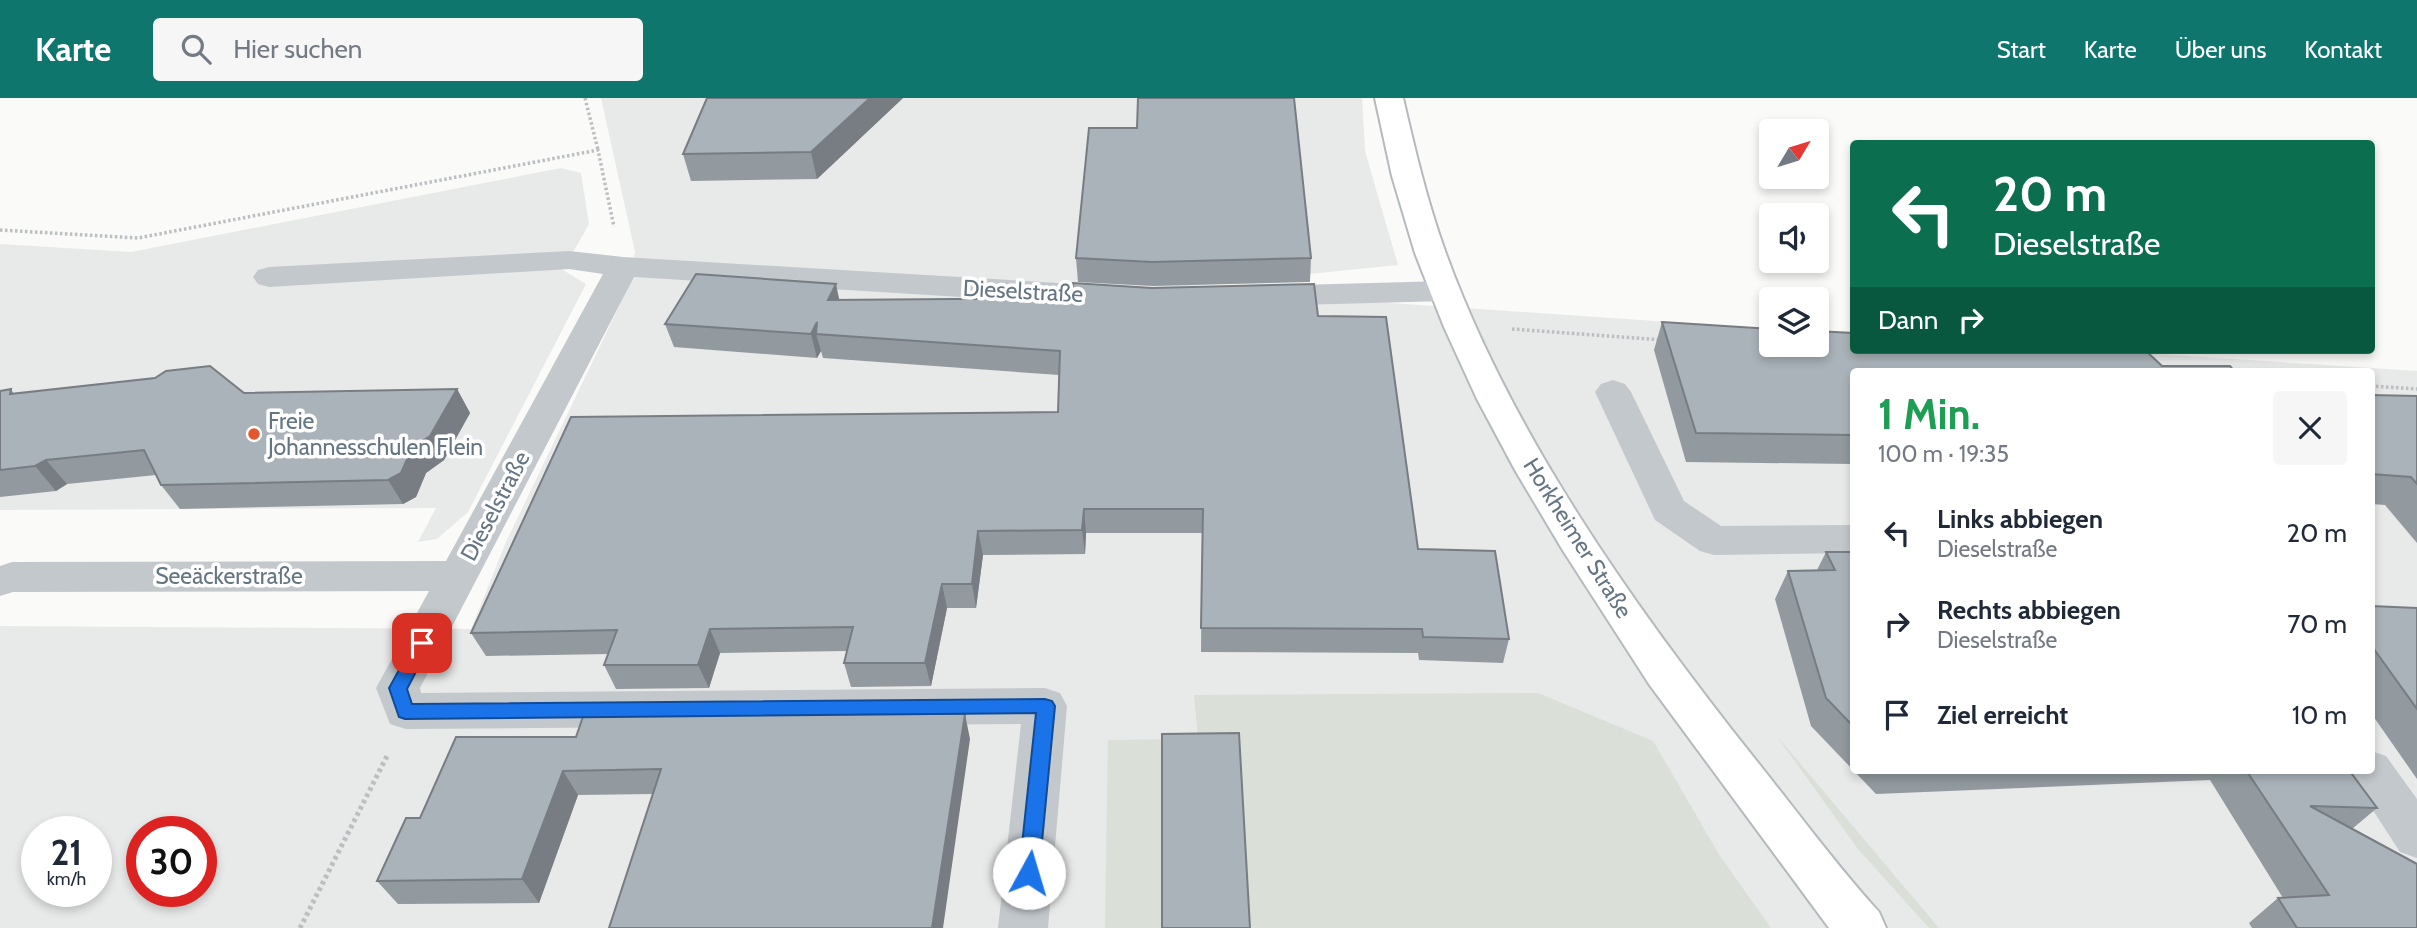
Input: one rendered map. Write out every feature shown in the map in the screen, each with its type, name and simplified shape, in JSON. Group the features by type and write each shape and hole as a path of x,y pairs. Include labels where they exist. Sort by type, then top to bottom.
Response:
{"main road":[{"name":"Horkheimer Straße","path":"1389,98 1423,236 1452,308 1522,447 1602,581 1710,738 1861,928"}],"street":[{"path":"269,277 569,260 623,267"},
{"name":"Dieselstraße","path":"405,711 398,688 623,267 1153,299"},
{"path":"1237,297 1452,308"},
{"path":"1613,392 1669,510 1714,541 1850,539"},
{"name":"Seeäckerstraße","path":"0,580 26,577 458,576"},
{"path":"405,711 1045,706 1023,928"},
{"path":"2373,774 2417,837"}],"path":[{"path":"585,98 623,267"},
{"path":"0,230 138,238 598,150"},
{"path":"1452,308 1664,340"},
{"path":"2375,386 2417,389"},
{"path":"300,928 386,760 405,711"}],"shaded area":[{"path":"601,98 1362,98 1365,151 1398,265 1172,288 1759,328 1759,357 1829,357 1829,347 1850,350 1850,354 2156,354 2371,368 1850,368 1850,774 2375,774 2375,368 2417,371 2417,928 0,928 0,626 471,629 506,542 624,296 635,252"},
{"name":"Freie Johannesschulen Flein","path":"561,168 581,173 589,224 563,270 586,284 468,512 437,539 418,542 436,508 0,510 0,244 131,252"},
{"path":"1538,693 1653,741 1720,856 1771,928 1105,928 1108,740 1198,739 1194,695"},
{"path":"1776,735 1939,928 1929,928 1858,849"}],"building":[{"path":"707,98 870,98 811,152 683,154"},
{"path":"1138,98 1294,98 1311,258 1152,262 1076,258 1089,128 1137,128"},
{"path":"696,274 836,284 828,300 1072,298 1073,283 1152,288 1314,284 1318,316 1386,317 1418,549 1495,551 1509,639 1423,637 1422,629 1201,628 1203,509 1084,509 1082,530 978,531 972,584 942,584 925,663 844,663 853,627 710,629 698,665 604,665 617,630 471,633 571,417 1058,412 1060,351 816,334 817,322 811,334 665,324"},
{"path":"1662,322 1759,328 1759,357 1829,357 1829,332 1850,333 1850,354 2149,354 2162,366 2232,368 1850,368 1850,435 1696,433"},
{"path":"210,366 244,393 457,389 430,436 412,448 401,473 388,480 161,485 144,450 46,460 35,466 0,470 0,391 11,389 10,394 155,378 166,371"},
{"path":"2375,395 2417,396 2417,484 2411,477 2375,474"},
{"path":"1826,552 1850,552 1850,723 1826,698 1788,571 1835,570"},
{"path":"2375,606 2417,608 2417,709 2375,651"},
{"path":"833,703 916,703 914,714 965,714 932,928 609,928 661,769 563,771 522,879 377,881 406,818 420,818 456,737 576,737 587,705 683,704 680,714 830,714"},
{"path":"1239,733 1250,928 1162,928 1162,734"},
{"path":"2249,774 2352,774 2377,808 2310,806 2417,864 2417,928 2297,928 2278,898 2329,895"}],"place":[{"name":"Freie Johannesschulen Flein","path":"254,434"}],"route":[{"path":"422,643 398,688 405,711 1045,706 1029,873"}]}
